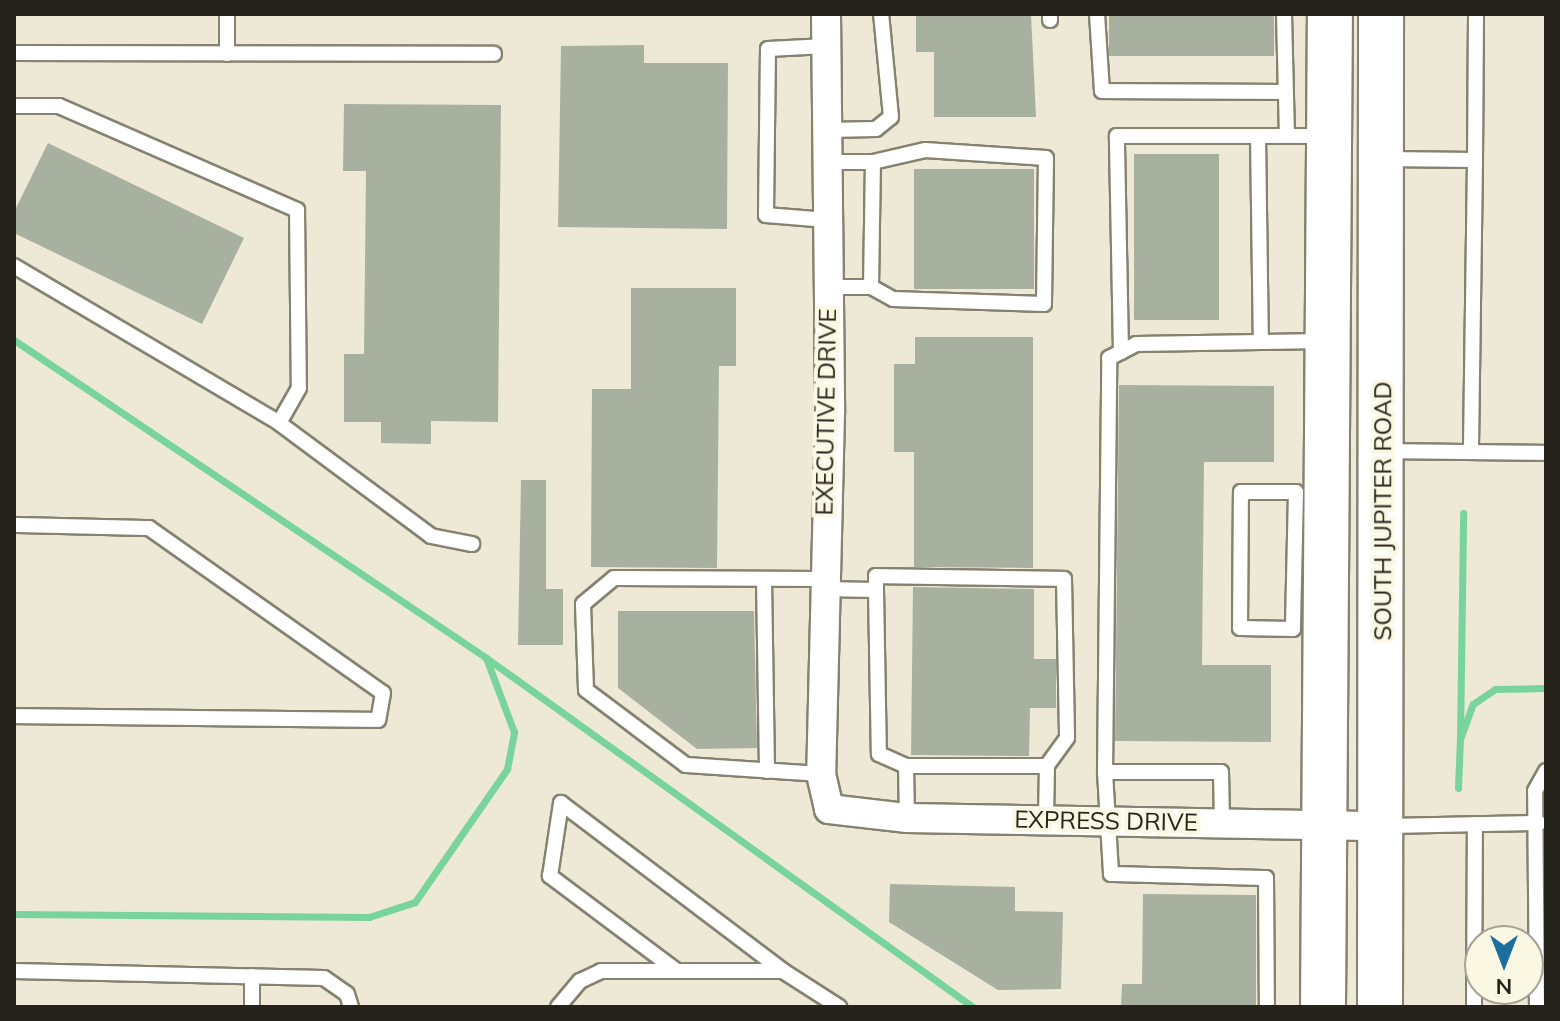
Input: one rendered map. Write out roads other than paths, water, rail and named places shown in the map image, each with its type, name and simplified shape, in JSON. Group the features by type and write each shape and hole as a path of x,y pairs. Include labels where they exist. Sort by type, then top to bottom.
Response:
{"main road":[{"path":"1323,1007 1326,825 1311,570 1328,449 1329,341 1308,136 1330,14"},
{"name":"SOUTH JUPITER ROAD","path":"1380,1007 1383,826 1381,14"},
{"path":"1328,449 1383,451"}],"street":[{"name":"EXECUTIVE DRIVE","path":"826,14 829,287 821,584 821,774 829,809"},
{"name":"EXPRESS DRIVE","path":"829,809 907,818 1383,826"}],"lane":[{"path":"227,14 227,54"},
{"path":"827,130 876,129 891,117 881,14"},
{"path":"1097,14 1102,91 1284,92"},
{"path":"1121,352 1117,136 1308,136 1284,92 1284,14"},
{"path":"1471,452 1476,14"},
{"path":"826,46 768,49 766,215 827,220"},
{"path":"14,53 494,54"},
{"path":"14,106 59,106 297,210 299,388 279,423"},
{"path":"1258,136 1261,342"},
{"path":"827,162 873,162 925,150 1046,158 1044,304 893,299 871,287 829,287"},
{"path":"1381,159 1475,160"},
{"path":"871,287 873,162"},
{"path":"14,266 279,423 431,536 472,544"},
{"path":"1267,1007 1266,878 1111,874 1105,772 1109,358 1136,344 1329,341"},
{"path":"1383,451 1546,453"},
{"path":"1241,492 1296,492 1311,570 1293,629 1240,628 1241,492"},
{"path":"14,525 149,528 383,693 378,720 14,716"},
{"path":"1046,820 1047,766 1067,738 1064,579 876,576 879,754 906,766 1047,766"},
{"path":"764,579 767,771"},
{"path":"821,774 686,765 583,684 583,604 602,583 764,579 876,590"},
{"path":"906,766 907,818"},
{"path":"1537,1007 1539,823 1535,791 1546,771"},
{"path":"1105,772 1221,772 1222,823"},
{"path":"677,971 550,876 561,803 783,971 839,1007"},
{"path":"1383,826 1539,823"},
{"path":"1474,1007 1475,824"},
{"path":"14,971 324,978 347,994 351,1007"},
{"path":"558,1007 580,981 601,971 783,971"},
{"path":"252,976 252,1007"}],"waterway":[{"path":"14,340 485,657 973,1007"},
{"path":"1460,739 1463,513"},
{"path":"14,914 369,917 415,902 507,769 514,732 486,658"},
{"path":"1458,788 1460,739 1473,704 1495,689 1546,688"}]}
